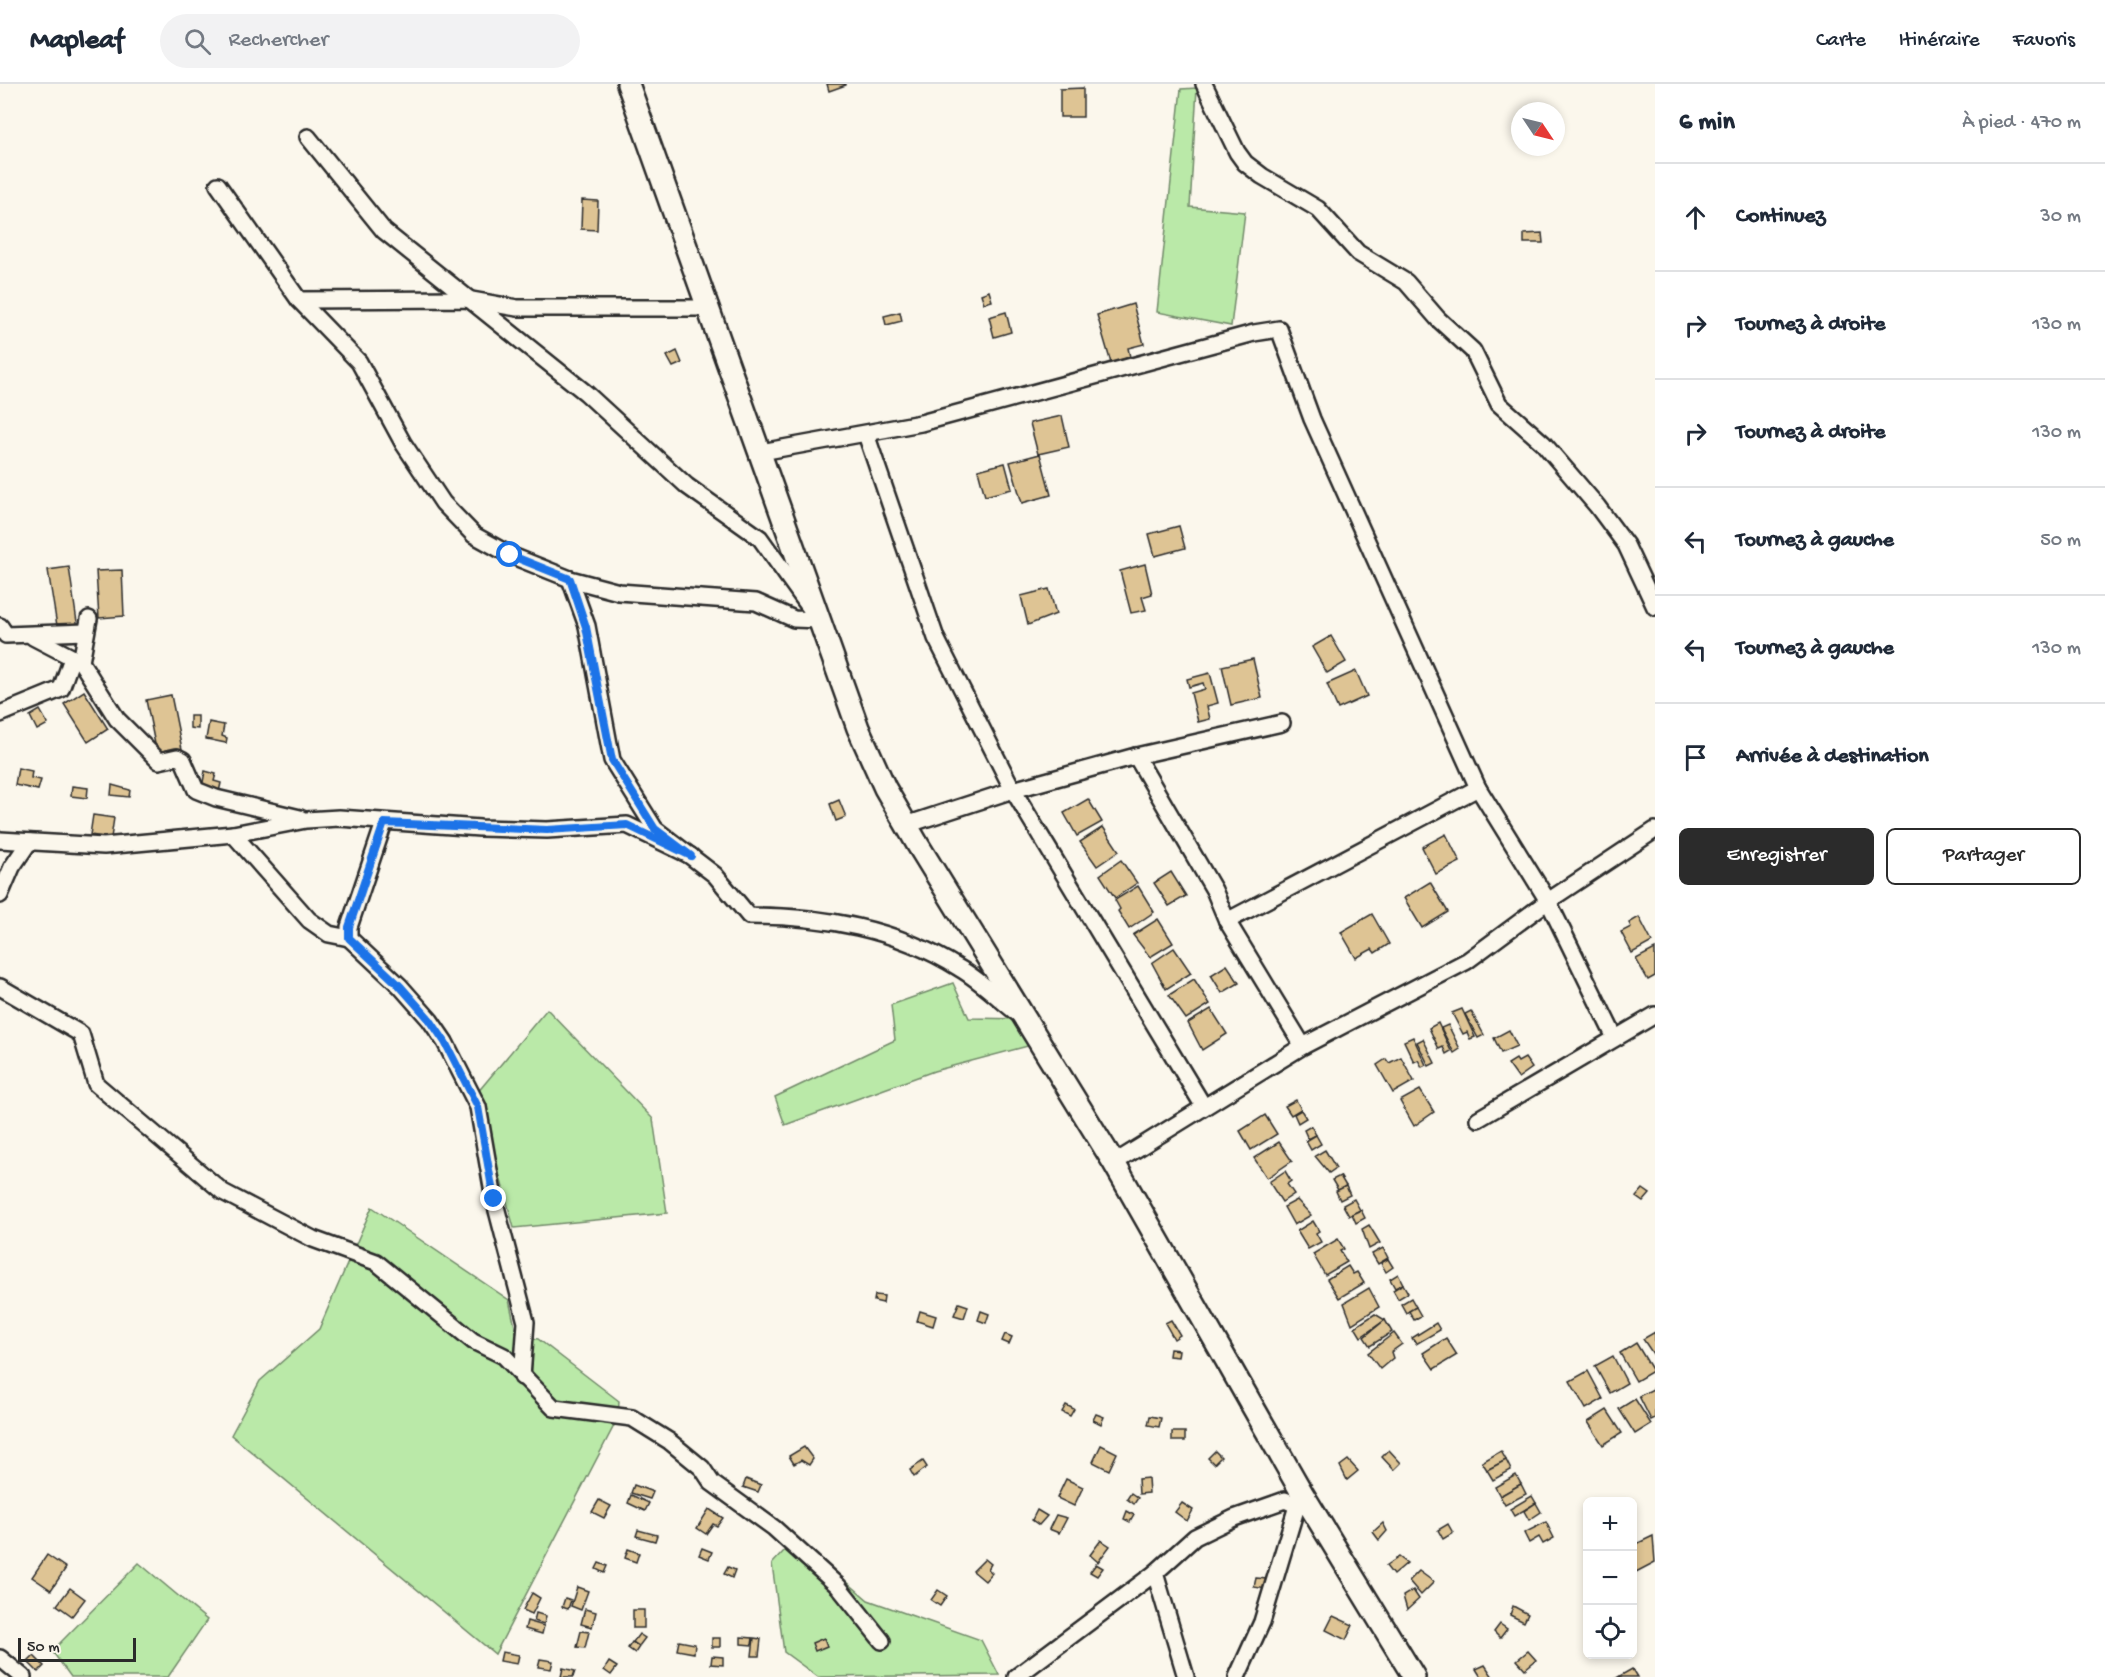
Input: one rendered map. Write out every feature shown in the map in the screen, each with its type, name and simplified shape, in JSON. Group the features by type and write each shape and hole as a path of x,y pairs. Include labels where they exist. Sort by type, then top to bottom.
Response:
{"street":[{"path":"628,84 858,728 885,788 1114,1163 1299,1499 1414,1677"},
{"path":"1204,84 1237,152 1245,163 1262,176 1318,209 1358,253 1406,282 1438,319 1450,327 1473,351 1499,404 1543,443 1598,506 1626,545 1655,607"},
{"path":"308,137 384,231 465,299 586,393 687,486 760,538 819,620"},
{"path":"218,185 298,300 359,362 403,443 443,503 474,535 510,555 570,579 619,592 756,602 794,619 819,620"},
{"path":"298,300 465,299 517,308 707,308"},
{"path":"761,452 921,423 1242,336 1279,329 1312,419 1478,788 1548,901 1616,1038"},
{"path":"866,434 936,638 1013,790 1204,1107"},
{"path":"570,579 586,627 612,760 655,829 715,875 749,916 824,920 878,931 919,947 960,968 1024,1019"},
{"path":"0,626 6,635 87,625 76,660 61,689 0,714"},
{"path":"28,634 76,660 117,719 159,761 177,757 183,760 196,790 216,798 306,819"},
{"path":"906,825 1013,790 1136,756 1282,723"},
{"path":"1136,756 1214,890 1227,921 1303,1046"},
{"path":"1227,921 1478,788"},
{"path":"0,840 104,846 232,834 306,819 339,818 384,823 547,830 627,825 691,856"},
{"path":"349,938 349,927 384,823"},
{"path":"1114,1163 1303,1046 1467,961 1548,901 1655,830"},
{"path":"232,834 309,920 329,934 349,938 400,986 430,1020 445,1042 478,1107 494,1199 526,1322 522,1377"},
{"path":"0,895 12,867 29,842"},
{"path":"0,987 81,1034 96,1084 223,1192 313,1239 376,1262 472,1341 504,1356 554,1408 632,1418 669,1441 702,1468 712,1483 774,1528 838,1587 882,1641"},
{"path":"1478,1119 1655,1015"},
{"path":"1016,1677 1155,1573 1195,1538 1234,1518 1285,1500 1299,1499"},
{"path":"1237,1677 1262,1622 1299,1499"},
{"path":"1155,1573 1186,1677"},
{"path":"0,1658 23,1677"}],"green space":[{"path":"1197,88 1190,207 1245,212 1231,326 1157,312 1181,89"},
{"path":"953,983 969,1018 1024,1019 1039,1043 934,1071 785,1125 775,1097 895,1040 891,1005"},
{"path":"547,1009 653,1119 667,1213 514,1228 477,1093"},
{"path":"372,1207 509,1300 517,1336 538,1339 619,1401 618,1418 495,1654 231,1435 260,1381 319,1329"},
{"path":"796,1538 868,1600 981,1640 999,1675 818,1677 784,1652 772,1564"},
{"path":"139,1563 207,1620 168,1677 71,1677 52,1651"}],"building":[{"path":"827,84 846,84 846,85 829,91"},
{"path":"1083,88 1083,117 1060,117 1060,89"},
{"path":"582,200 598,201 597,230 581,229"},
{"path":"1542,233 1543,243 1524,243 1524,234"},
{"path":"989,291 992,301 984,303 981,294"},
{"path":"1133,304 1144,344 1128,348 1130,357 1111,363 1097,315"},
{"path":"900,312 902,321 886,325 884,316"},
{"path":"1006,312 1011,332 994,337 989,317"},
{"path":"677,351 682,363 673,367 667,356"},
{"path":"1062,416 1069,447 1038,454 1030,423"},
{"path":"1040,454 1051,495 1022,503 1010,462"},
{"path":"1005,463 1012,489 985,496 978,470"},
{"path":"1179,526 1185,548 1155,556 1149,534"},
{"path":"1145,564 1152,594 1142,597 1146,610 1131,613 1120,571"},
{"path":"69,567 78,629 58,632 48,570"},
{"path":"122,570 124,616 99,618 96,571"},
{"path":"1049,589 1056,614 1028,625 1021,596"},
{"path":"1331,636 1346,662 1327,673 1312,647"},
{"path":"1253,659 1262,698 1231,705 1222,666"},
{"path":"1356,671 1367,696 1338,709 1327,684"},
{"path":"1210,673 1218,703 1207,706 1210,719 1198,722 1191,693 1205,689 1203,683 1189,687 1187,679"},
{"path":"84,691 108,729 88,742 64,704"},
{"path":"171,695 182,749 157,754 146,700"},
{"path":"40,710 48,724 37,730 30,716"},
{"path":"190,716 198,716 198,729 190,728"},
{"path":"209,722 224,725 222,736 227,738 226,743 206,739"},
{"path":"18,768 32,771 31,778 41,780 38,790 15,785"},
{"path":"205,771 216,774 214,781 221,783 219,792 202,788"},
{"path":"112,785 130,790 129,797 111,795"},
{"path":"72,786 88,788 87,798 71,796"},
{"path":"1088,799 1102,822 1077,836 1064,813"},
{"path":"839,800 846,817 836,821 830,804"},
{"path":"93,815 114,818 111,838 90,835"},
{"path":"1103,827 1119,851 1097,866 1080,842"},
{"path":"1446,834 1460,862 1436,874 1422,847"},
{"path":"1121,860 1137,883 1115,898 1100,875"},
{"path":"1171,872 1186,896 1169,906 1154,883"},
{"path":"1430,882 1448,912 1422,928 1404,898"},
{"path":"1138,886 1154,912 1129,929 1118,911 1120,909 1115,900"},
{"path":"1372,914 1389,944 1375,953 1372,949 1356,958 1341,932"},
{"path":"1639,917 1652,942 1632,953 1621,932 1631,927 1629,923"},
{"path":"1158,919 1173,943 1150,957 1133,935"},
{"path":"1174,948 1191,973 1166,989 1152,963"},
{"path":"1655,949 1655,976 1648,980 1636,959"},
{"path":"1227,965 1239,983 1222,993 1211,975"},
{"path":"1194,979 1210,1004 1186,1019 1169,995"},
{"path":"1211,1009 1227,1034 1202,1050 1188,1023"},
{"path":"1462,1009 1475,1037 1470,1039 1467,1032 1463,1034 1452,1013"},
{"path":"1471,1011 1484,1035 1478,1038 1465,1014"},
{"path":"1438,1023 1451,1051 1446,1054 1443,1047 1439,1049 1429,1028"},
{"path":"1448,1025 1460,1049 1454,1053 1441,1028"},
{"path":"1509,1030 1517,1046 1501,1053 1494,1038"},
{"path":"1413,1037 1426,1065 1422,1067 1418,1060 1414,1062 1404,1041"},
{"path":"1423,1039 1435,1063 1429,1066 1417,1042"},
{"path":"1401,1057 1414,1081 1393,1093 1377,1065 1386,1059 1389,1063"},
{"path":"1525,1058 1532,1068 1518,1078 1508,1064 1516,1059 1518,1062"},
{"path":"1420,1090 1434,1112 1414,1126 1400,1101"},
{"path":"1296,1100 1301,1109 1291,1115 1285,1106"},
{"path":"1301,1110 1306,1118 1298,1123 1294,1114"},
{"path":"1265,1115 1277,1134 1251,1150 1240,1131"},
{"path":"1311,1126 1316,1135 1308,1139 1304,1130"},
{"path":"1316,1135 1321,1144 1311,1150 1306,1141"},
{"path":"1279,1142 1292,1161 1267,1178 1254,1158"},
{"path":"1325,1150 1336,1168 1329,1173 1315,1156"},
{"path":"1285,1171 1291,1181 1287,1184 1294,1194 1282,1202 1269,1182"},
{"path":"1340,1176 1346,1186 1338,1190 1332,1180"},
{"path":"1346,1186 1350,1195 1340,1200 1336,1191"},
{"path":"1643,1189 1650,1194 1643,1202 1636,1197"},
{"path":"1354,1199 1360,1210 1349,1216 1343,1205"},
{"path":"1297,1200 1311,1215 1294,1225 1284,1207"},
{"path":"1361,1210 1365,1218 1356,1223 1352,1214"},
{"path":"1313,1221 1319,1231 1316,1233 1321,1242 1308,1249 1297,1231"},
{"path":"1369,1225 1380,1243 1369,1249 1362,1229"},
{"path":"1338,1239 1344,1249 1340,1251 1347,1262 1325,1275 1313,1254"},
{"path":"1383,1248 1388,1258 1378,1264 1372,1254"},
{"path":"1388,1259 1393,1267 1386,1272 1381,1263"},
{"path":"1348,1266 1353,1274 1357,1272 1364,1283 1339,1298 1327,1279"},
{"path":"1398,1274 1403,1284 1395,1288 1390,1279"},
{"path":"1403,1284 1408,1293 1398,1299 1393,1290"},
{"path":"1369,1288 1379,1307 1352,1324 1344,1303"},
{"path":"875,1295 884,1296 883,1303 874,1301"},
{"path":"1411,1298 1416,1307 1406,1313 1401,1304"},
{"path":"959,1303 968,1306 964,1318 954,1315"},
{"path":"1416,1307 1421,1316 1414,1320 1409,1311"},
{"path":"920,1311 936,1316 933,1326 917,1321"},
{"path":"981,1311 989,1314 986,1323 978,1320"},
{"path":"1375,1314 1385,1320 1361,1337 1355,1327"},
{"path":"1171,1320 1180,1335 1174,1339 1165,1323"},
{"path":"1385,1320 1392,1332 1370,1346 1364,1337"},
{"path":"1436,1323 1440,1330 1416,1344 1412,1338"},
{"path":"1655,1332 1655,1357 1643,1339"},
{"path":"1394,1333 1402,1344 1391,1352 1393,1358 1380,1369 1368,1353"},
{"path":"1005,1334 1012,1337 1009,1344 1002,1341"},
{"path":"1446,1338 1457,1355 1434,1369 1423,1353"},
{"path":"1636,1343 1653,1371 1636,1381 1620,1353"},
{"path":"1170,1349 1179,1350 1178,1357 1169,1356"},
{"path":"1613,1356 1627,1383 1610,1393 1595,1366"},
{"path":"1588,1371 1603,1399 1586,1409 1570,1381"},
{"path":"1655,1388 1655,1418 1651,1420 1639,1396"},
{"path":"1635,1399 1651,1424 1635,1434 1619,1409"},
{"path":"1066,1405 1074,1409 1070,1416 1062,1412"},
{"path":"1607,1410 1622,1433 1603,1445 1588,1422"},
{"path":"1096,1414 1104,1417 1101,1424 1093,1420"},
{"path":"1150,1416 1161,1418 1159,1427 1148,1425"},
{"path":"1172,1432 1185,1432 1185,1441 1172,1441"},
{"path":"1101,1445 1117,1453 1109,1470 1093,1462"},
{"path":"804,1447 813,1459 809,1465 801,1460 794,1464 789,1456"},
{"path":"1389,1450 1401,1463 1394,1470 1382,1457"},
{"path":"1215,1451 1221,1457 1214,1464 1208,1458"},
{"path":"1501,1451 1506,1460 1487,1470 1482,1462"},
{"path":"1348,1460 1358,1471 1347,1480 1340,1466"},
{"path":"1506,1460 1511,1470 1493,1480 1487,1470"},
{"path":"923,1461 927,1467 914,1477 910,1470"},
{"path":"1516,1475 1521,1484 1500,1496 1495,1487"},
{"path":"1148,1478 1149,1493 1139,1494 1138,1479"},
{"path":"746,1479 761,1485 758,1492 743,1487"},
{"path":"1066,1479 1083,1487 1074,1506 1057,1498"},
{"path":"1521,1484 1526,1494 1505,1505 1500,1496"},
{"path":"634,1485 653,1492 650,1499 631,1493"},
{"path":"1131,1493 1138,1498 1134,1504 1127,1499"},
{"path":"631,1495 649,1503 645,1511 628,1503"},
{"path":"1532,1496 1536,1503 1514,1516 1510,1509"},
{"path":"599,1500 611,1506 604,1518 592,1512"},
{"path":"1182,1503 1193,1510 1187,1521 1175,1512"},
{"path":"1536,1503 1541,1512 1529,1520 1524,1511"},
{"path":"709,1509 723,1518 717,1526 713,1524 706,1534 697,1528"},
{"path":"1037,1510 1047,1516 1039,1525 1032,1520"},
{"path":"1127,1511 1134,1515 1130,1522 1124,1519"},
{"path":"1056,1515 1067,1518 1059,1533 1049,1529"},
{"path":"1546,1522 1554,1538 1543,1544 1539,1537 1529,1543 1524,1533"},
{"path":"1383,1523 1387,1531 1379,1540 1373,1532"},
{"path":"1448,1524 1453,1533 1443,1539 1438,1530"},
{"path":"638,1530 657,1535 655,1541 636,1536"},
{"path":"1653,1536 1655,1562 1637,1571 1637,1551 1637,1544"},
{"path":"1101,1540 1110,1546 1098,1562 1090,1555"},
{"path":"702,1548 712,1552 709,1559 699,1555"},
{"path":"628,1549 639,1553 636,1562 625,1558"},
{"path":"47,1555 66,1568 51,1590 32,1577"},
{"path":"1399,1557 1407,1563 1393,1575 1386,1566"},
{"path":"985,1559 991,1564 988,1569 992,1573 985,1581 973,1571"},
{"path":"599,1563 607,1566 604,1573 596,1569"},
{"path":"1096,1564 1103,1568 1097,1576 1090,1572"},
{"path":"728,1567 735,1570 732,1578 724,1574"},
{"path":"1419,1571 1434,1582 1421,1595 1409,1581"},
{"path":"1256,1578 1267,1579 1266,1589 1254,1587"},
{"path":"577,1587 588,1591 581,1610 571,1606"},
{"path":"70,1588 85,1599 72,1616 57,1605"},
{"path":"938,1590 947,1596 940,1606 931,1600"},
{"path":"1413,1590 1419,1599 1407,1610 1403,1596"},
{"path":"532,1593 540,1598 532,1614 523,1610"},
{"path":"565,1598 571,1600 568,1609 562,1607"},
{"path":"1513,1606 1528,1614 1524,1622 1510,1615"},
{"path":"585,1609 596,1612 592,1627 581,1624"},
{"path":"633,1610 644,1610 644,1628 633,1628"},
{"path":"536,1613 546,1616 544,1624 534,1621"},
{"path":"1333,1616 1353,1625 1346,1640 1326,1630"},
{"path":"527,1621 544,1626 542,1634 525,1629"},
{"path":"1500,1624 1507,1629 1500,1638 1494,1632"},
{"path":"581,1631 589,1632 585,1648 577,1647"},
{"path":"639,1634 645,1638 639,1646 633,1642"},
{"path":"741,1637 753,1638 752,1645 741,1644"},
{"path":"712,1638 720,1638 720,1647 712,1647"},
{"path":"754,1638 761,1639 759,1656 752,1656"},
{"path":"824,1638 827,1646 815,1651 812,1643"},
{"path":"679,1641 695,1644 694,1653 677,1650"},
{"path":"632,1642 639,1647 635,1653 628,1648"},
{"path":"1528,1651 1536,1660 1525,1669 1517,1660"},
{"path":"502,1652 519,1655 517,1664 500,1661"},
{"path":"34,1656 44,1666 38,1672 28,1662"},
{"path":"712,1656 723,1657 723,1665 711,1664"},
{"path":"540,1659 553,1661 551,1669 538,1667"},
{"path":"609,1662 617,1667 611,1675 604,1670"},
{"path":"1485,1665 1493,1677 1481,1677 1476,1669"},
{"path":"563,1668 575,1671 573,1677 561,1677"},
{"path":"1632,1669 1637,1677 1618,1677"}],"route":[{"path":"494,1199 478,1107 445,1042 430,1020 400,986 349,938 349,927 384,823 547,830 627,825 691,856 655,829 612,760 586,627 570,579 510,555"}]}
